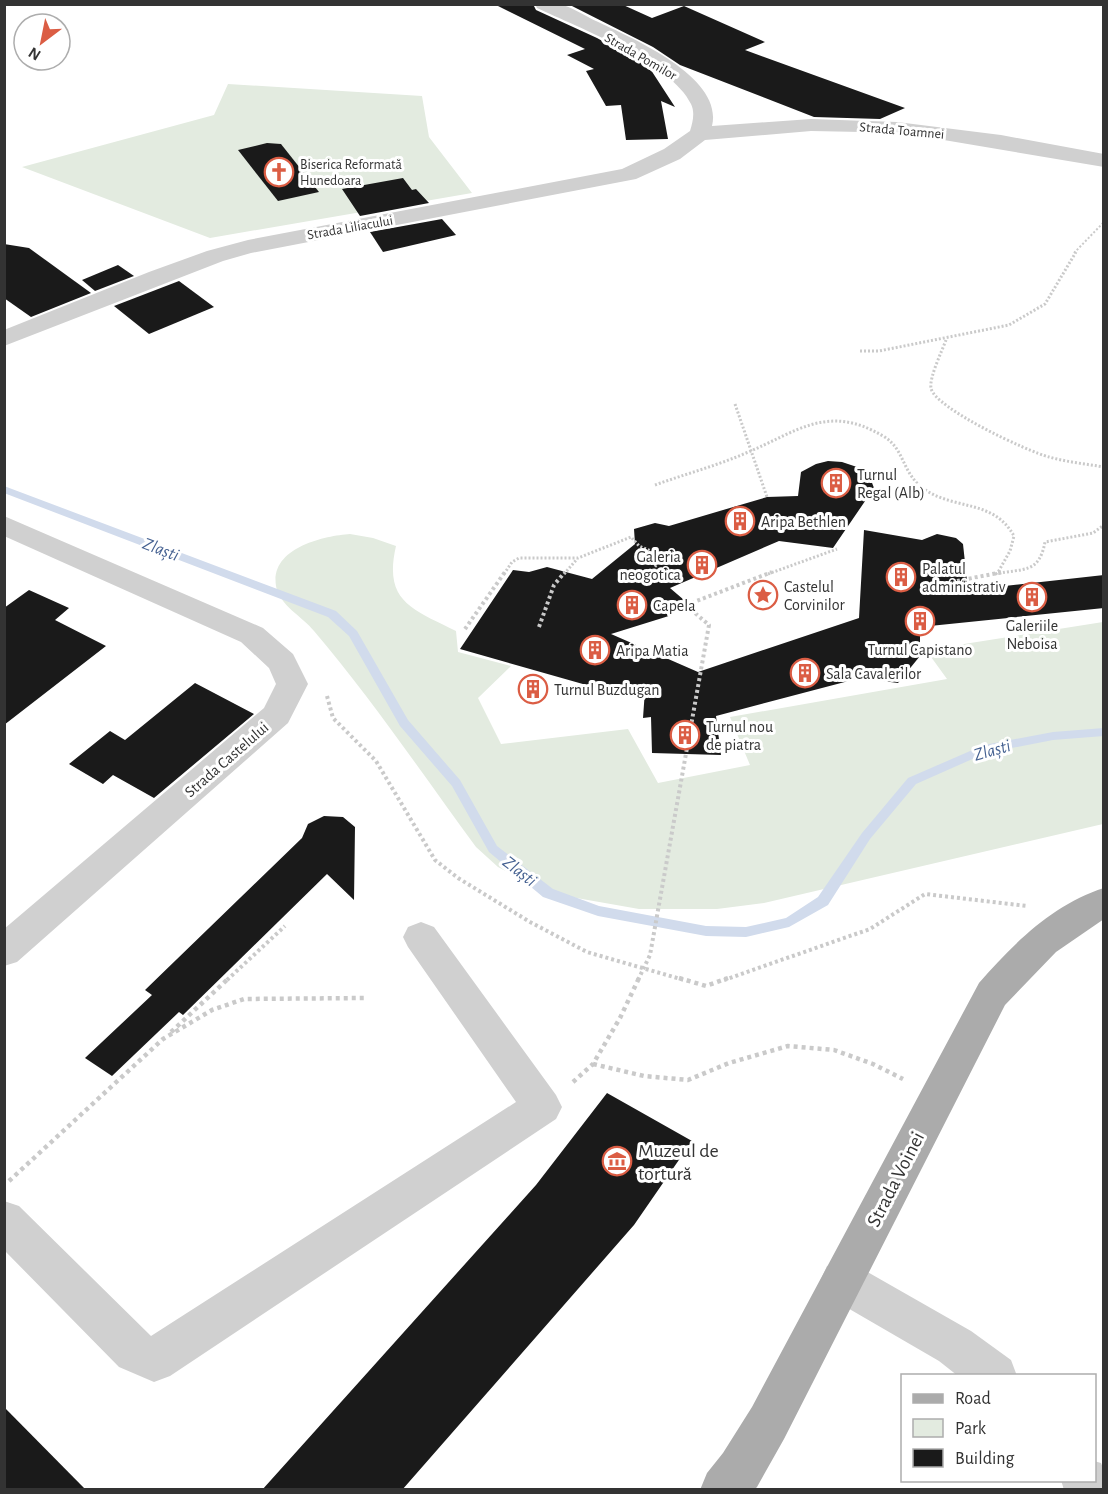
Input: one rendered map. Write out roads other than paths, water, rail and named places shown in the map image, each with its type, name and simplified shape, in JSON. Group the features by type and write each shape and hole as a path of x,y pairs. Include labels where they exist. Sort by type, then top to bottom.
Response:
{"main road":[{"name":"Strada Voinei","path":"723,1490 740,1470 768,1423 992,994 1022,958 1055,930 1094,907"}],"street":[{"name":"Strada Pomilor","path":"544,4 650,57 678,75 693,90 702,105 704,119 699,134"},
{"name":"Strada Toamnei","path":"699,134 796,126 897,128 997,140 1104,161"},
{"name":"Strada Liliacului","path":"4,339 215,256 292,237 628,174 672,154 699,134"},
{"name":"Strada Castelului","path":"4,525 252,635 282,662 292,684 278,715 4,951"},
{"path":"4,1220 135,1352 154,1360 542,1107 421,937"},
{"path":"842,1281 955,1346 992,1374"}],"waterway":[{"name":"Zlaști","path":"4,489 332,614 353,634 404,723 456,783 493,849 548,893 598,911 706,931 746,932 789,922 823,901 866,836 912,781 984,749 1053,736 1104,732"}],"place":[{"name":"Biserica Reformată Hunedoara","path":"279,172"},
{"name":"Turnul Regal (Alb)","path":"836,483"},
{"name":"Aripa Bethlen","path":"740,521"},
{"name":"Galeria neogotica","path":"702,565"},
{"name":"Palatul administrativ","path":"901,577"},
{"name":"Castelul Corvinilor","path":"763,595"},
{"name":"Galeriile Neboisa","path":"1032,597"},
{"name":"Capela","path":"632,605"},
{"name":"Turnul Capistano","path":"920,621"},
{"name":"Aripa Matia","path":"595,650"},
{"name":"Sala Cavalerilor","path":"805,673"},
{"name":"Turnul Buzdugan","path":"533,689"},
{"name":"Turnul nou de piatra","path":"685,735"},
{"name":"Muzeul de tortură","path":"617,1161"}]}
